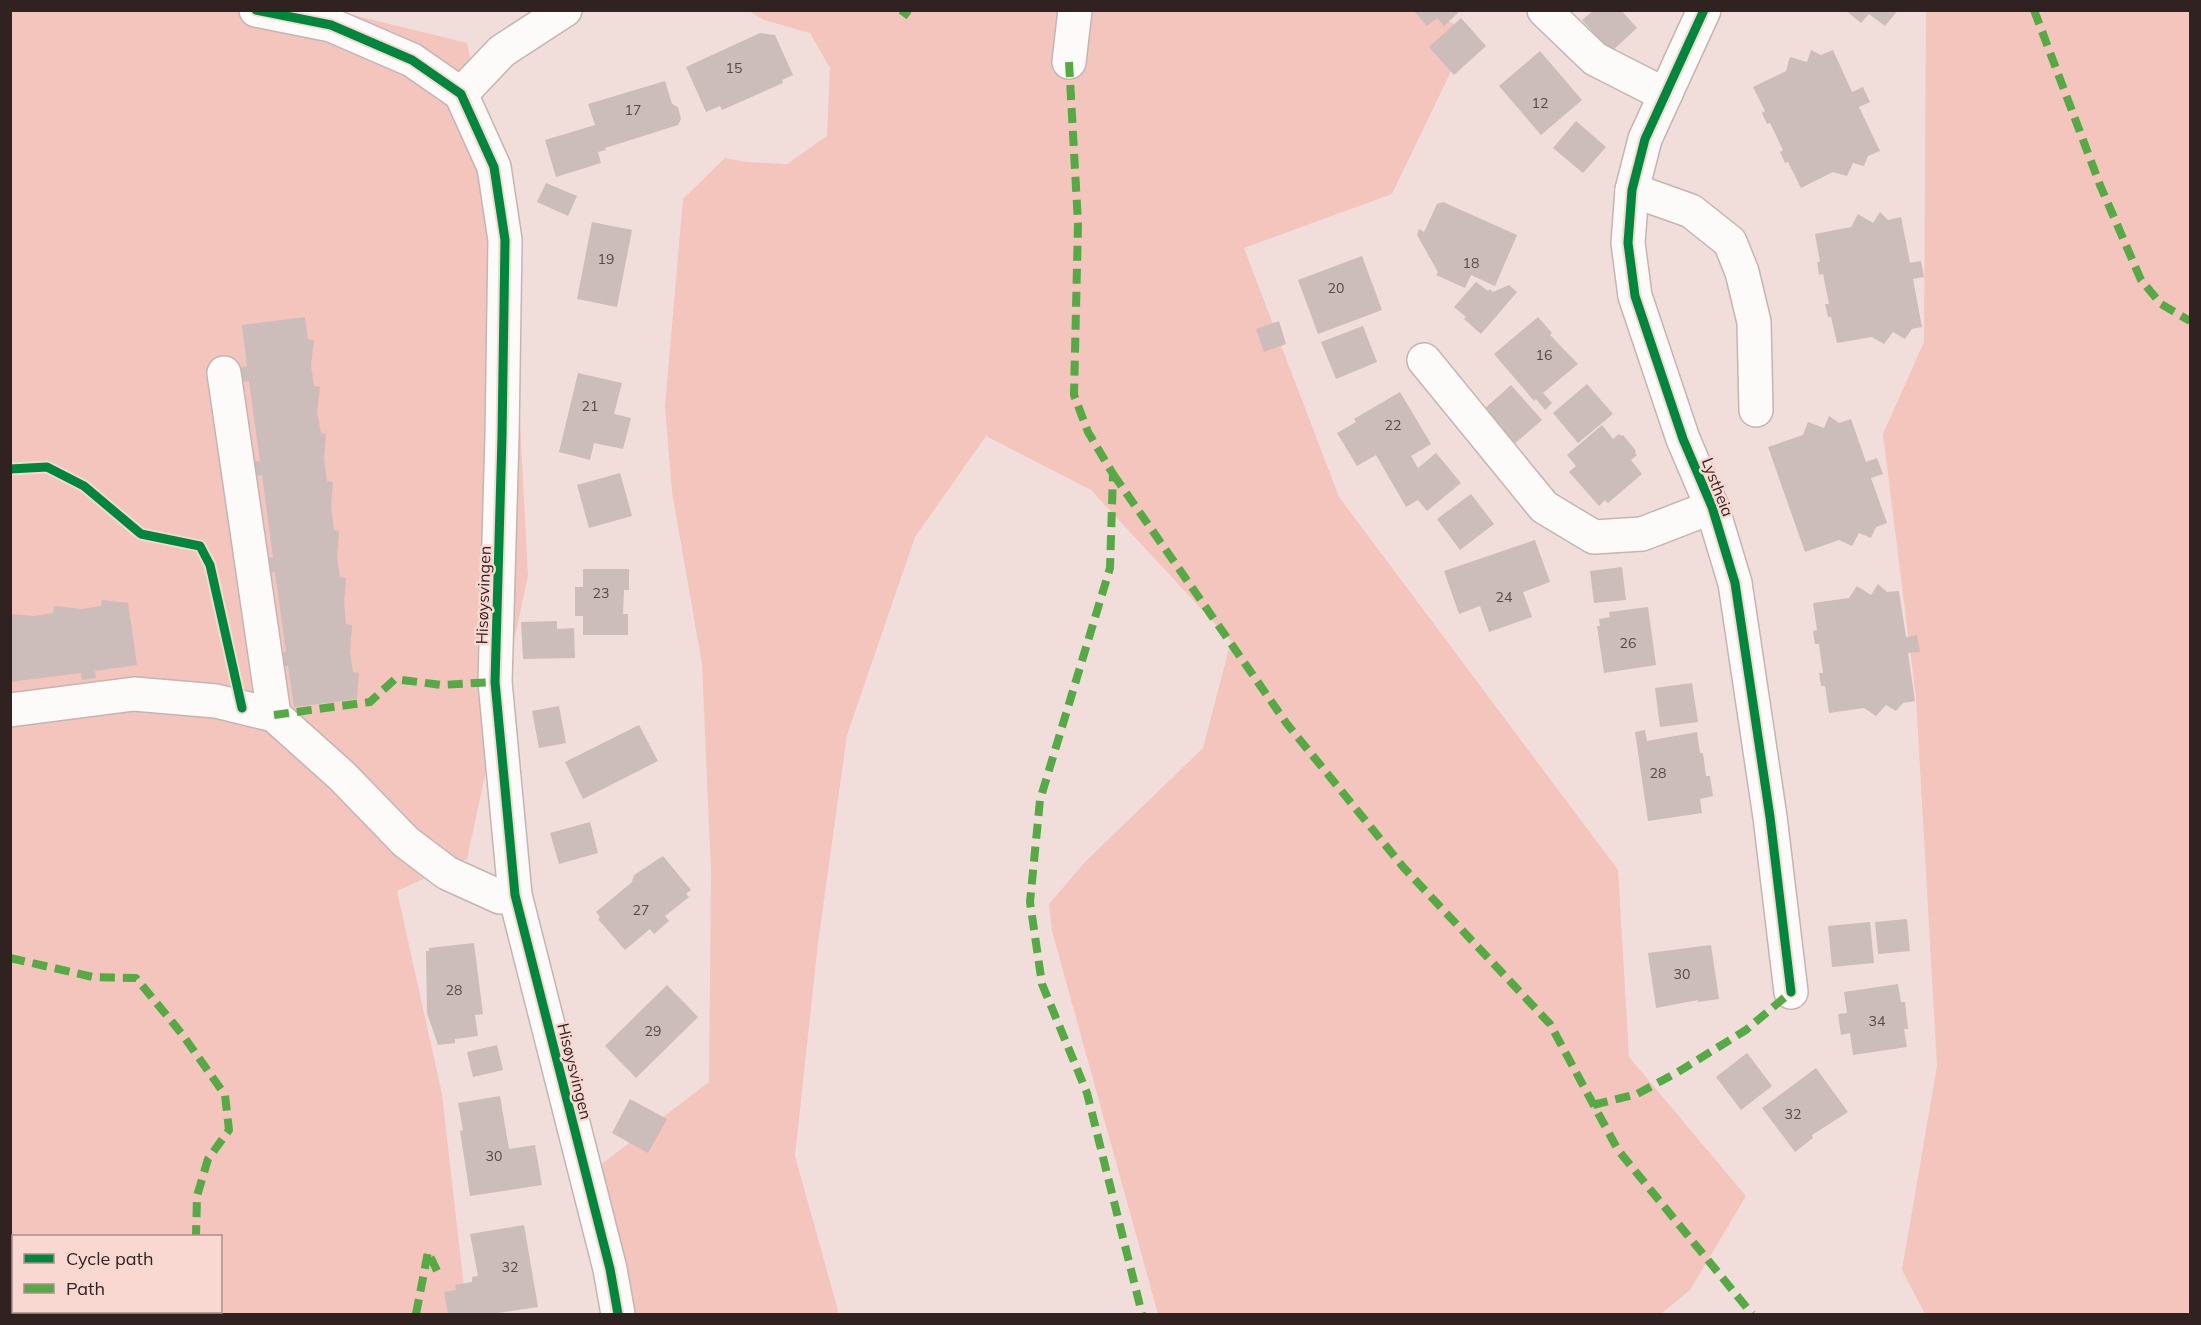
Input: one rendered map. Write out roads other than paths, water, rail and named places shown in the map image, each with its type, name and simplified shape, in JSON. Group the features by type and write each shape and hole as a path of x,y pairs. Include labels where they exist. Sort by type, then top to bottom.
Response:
{"street":[{"path":"256,10 332,25 412,60 461,94 502,51 565,10"},
{"path":"1069,62 1075,10"},
{"path":"1544,10 1595,59 1666,93"},
{"name":"Lystheia","path":"1704,10 1645,139 1632,190 1628,243 1635,296 1683,439 1712,507 1736,583 1770,817 1791,992"},
{"name":"Hisøysvingen","path":"461,94 494,167 505,240 495,682 515,895 609,1269 618,1314"},
{"path":"1632,190 1691,212 1730,242 1742,272 1754,322 1756,410"},
{"path":"1424,360 1544,507 1594,537 1642,534 1712,507"},
{"path":"224,373 274,716"},
{"path":"10,710 134,694 216,701 274,716 342,776 406,842 447,873 500,897 515,895"}]}
